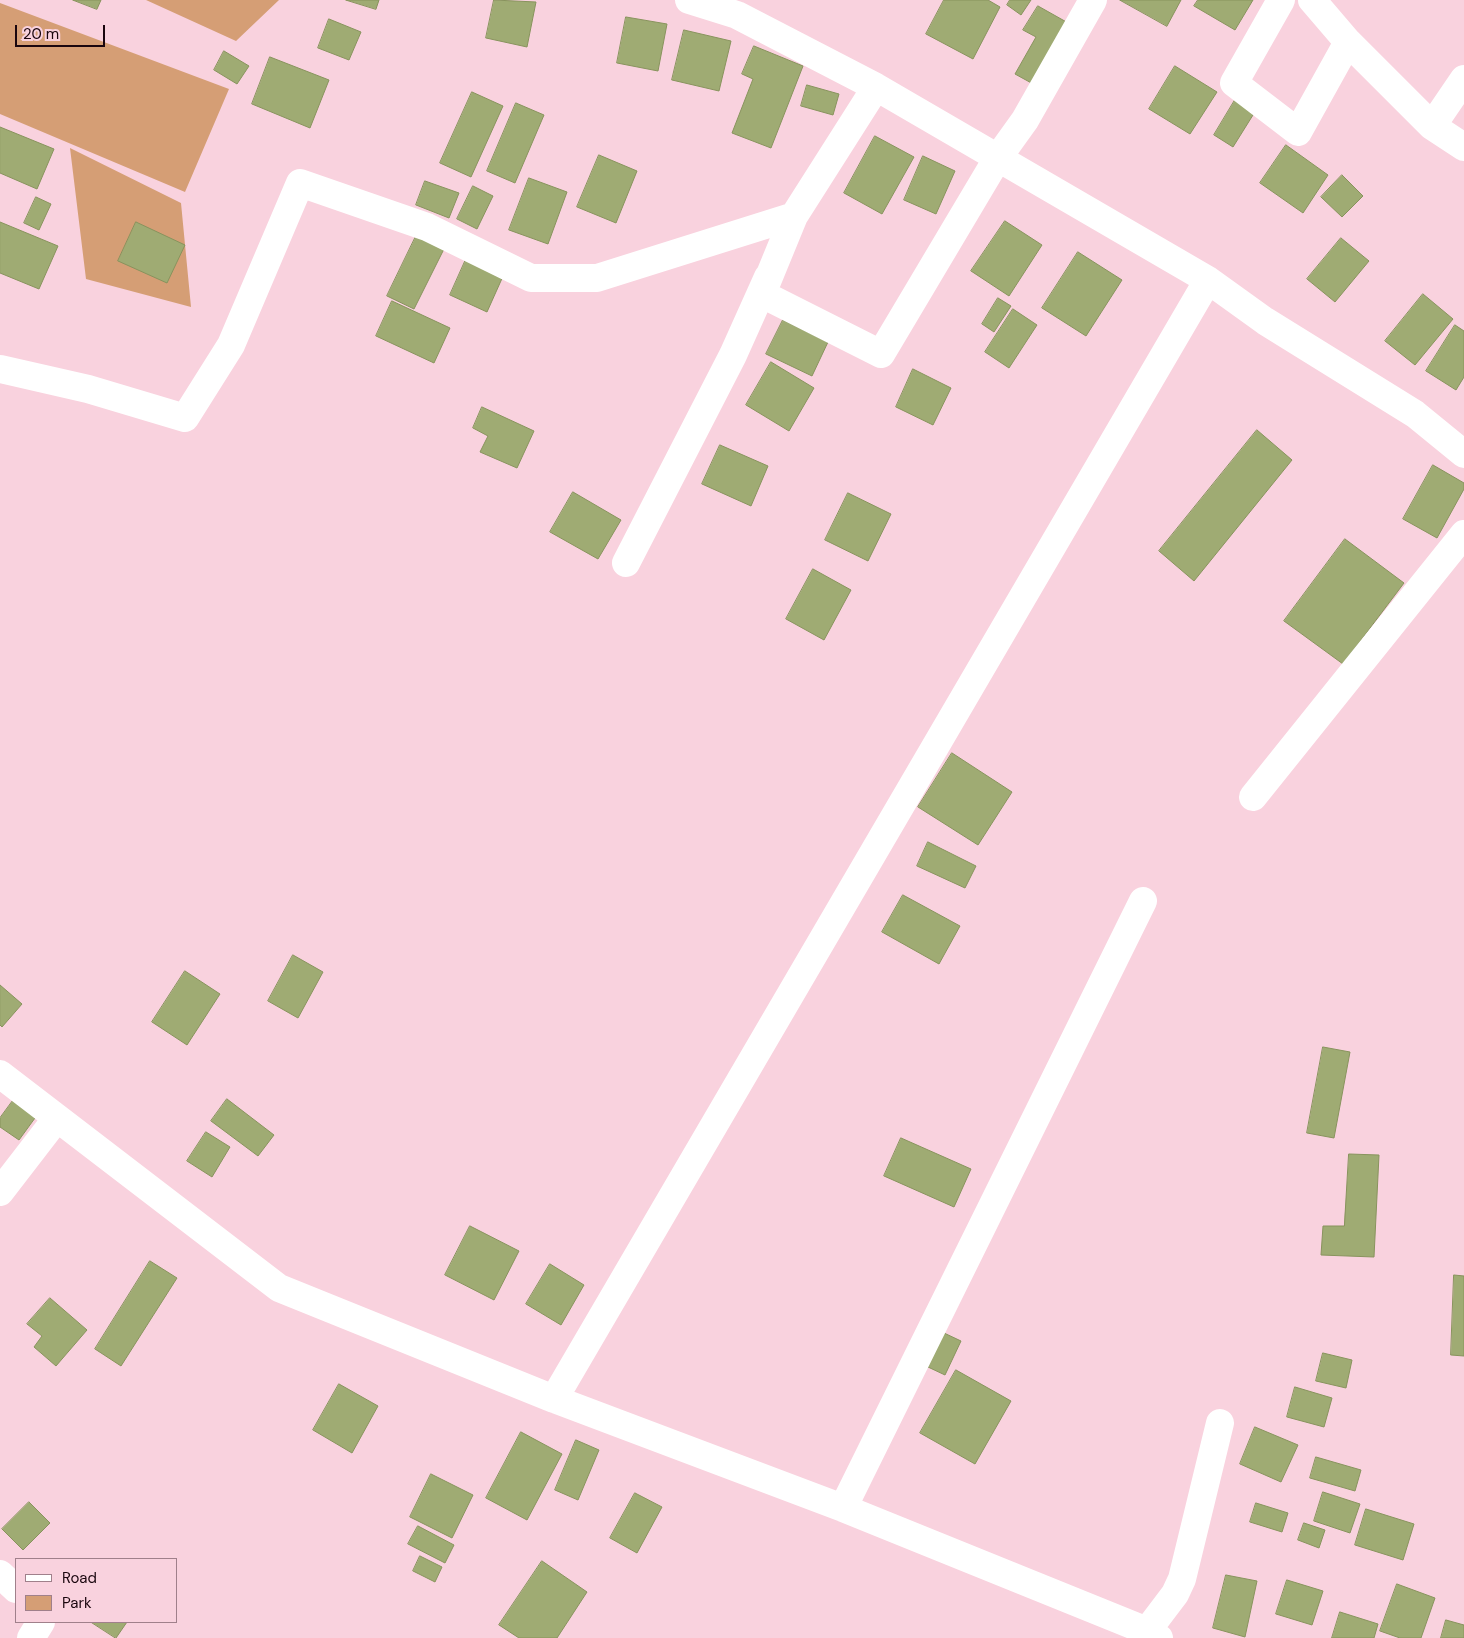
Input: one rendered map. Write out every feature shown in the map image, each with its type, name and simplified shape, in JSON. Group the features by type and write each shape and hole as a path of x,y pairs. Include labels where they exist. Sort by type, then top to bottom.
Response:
{"street":[{"path":"689,0 737,14 876,87 1208,280 1265,321 1415,414 1464,454"},
{"path":"794,216 762,294 881,354 997,159 1025,120 1093,0"},
{"path":"1281,0 1234,82 1298,132 1348,42"},
{"path":"1312,0 1348,42 1432,126 1464,147"},
{"path":"1432,126 1464,79"},
{"path":"626,563 733,355 794,216 876,87"},
{"path":"0,369 88,388 185,418 231,344 300,184 427,226 531,278 597,278 794,216"},
{"path":"554,1399 1208,280"},
{"path":"1253,797 1464,534"},
{"path":"843,1508 1143,901"},
{"path":"0,1074 279,1288 554,1399 843,1508 1153,1634 1182,1579 1220,1423"},
{"path":"0,1192 57,1118"},
{"path":"0,1574 15,1588"},
{"path":"31,1638 40,1623"}],"green space":[{"path":"146,0 279,0 236,41"},
{"path":"0,3 229,89 185,192 0,114"},
{"path":"70,148 181,203 191,307 86,279"}],"building":[{"path":"73,0 101,0 97,9"},
{"path":"346,0 379,0 376,9"},
{"path":"494,0 536,2 527,47 486,38"},
{"path":"944,0 988,0 1000,7 973,59 926,34"},
{"path":"1010,0 1031,0 1021,15 1007,5"},
{"path":"1120,0 1181,0 1167,26"},
{"path":"1198,0 1253,0 1235,30 1194,6"},
{"path":"1038,6 1070,24 1035,85 1015,74 1036,37 1023,30"},
{"path":"626,17 667,24 658,71 617,63"},
{"path":"329,19 361,32 349,60 318,48"},
{"path":"684,30 731,41 719,91 672,80"},
{"path":"754,46 803,66 771,148 732,133 753,79 742,74"},
{"path":"224,51 249,66 237,84 214,70"},
{"path":"270,57 329,80 310,128 252,104"},
{"path":"1175,66 1217,92 1190,134 1149,109"},
{"path":"807,85 839,94 833,115 801,106"},
{"path":"472,92 503,106 471,177 440,163"},
{"path":"1238,95 1258,107 1233,147 1214,135"},
{"path":"516,103 544,115 515,183 487,171"},
{"path":"0,127 54,149 37,189 0,173"},
{"path":"875,136 914,157 882,214 844,193"},
{"path":"1286,145 1328,175 1303,213 1260,183"},
{"path":"599,155 637,171 616,223 577,207"},
{"path":"923,156 955,171 936,214 904,200"},
{"path":"1342,175 1363,196 1342,217 1321,197"},
{"path":"529,178 567,192 548,244 509,230"},
{"path":"425,181 459,193 449,218 416,205"},
{"path":"473,186 493,196 477,229 457,219"},
{"path":"36,197 51,204 39,230 24,223"},
{"path":"1005,221 1042,245 1009,296 971,271"},
{"path":"0,222 58,246 39,289 0,273"},
{"path":"136,222 185,245 167,283 118,261"},
{"path":"418,232 446,245 414,309 387,296"},
{"path":"1341,238 1369,261 1335,302 1307,279"},
{"path":"1078,252 1122,280 1086,336 1042,308"},
{"path":"467,257 504,274 487,312 450,295"},
{"path":"1423,294 1453,319 1415,365 1385,341"},
{"path":"998,298 1011,306 994,332 982,324"},
{"path":"392,301 450,328 434,363 376,336"},
{"path":"1013,309 1037,325 1009,368 985,352"},
{"path":"783,320 828,342 812,376 766,354"},
{"path":"1455,325 1464,331 1464,377 1456,390 1426,371"},
{"path":"771,362 814,388 789,431 746,405"},
{"path":"913,369 951,388 933,425 896,407"},
{"path":"482,407 534,431 517,468 480,452 488,436 473,428"},
{"path":"1257,430 1292,460 1194,581 1159,551"},
{"path":"720,445 768,466 751,506 702,484"},
{"path":"1433,465 1464,483 1464,489 1437,538 1403,519"},
{"path":"573,492 621,520 598,559 550,532"},
{"path":"848,493 891,514 868,561 825,540"},
{"path":"1345,539 1404,583 1343,664 1284,621"},
{"path":"813,569 851,590 824,640 786,619"},
{"path":"952,753 1012,792 978,845 918,807"},
{"path":"928,842 976,866 965,888 917,866"},
{"path":"903,895 960,926 939,964 882,932"},
{"path":"293,955 323,972 298,1018 268,1001"},
{"path":"185,971 220,994 187,1045 152,1022"},
{"path":"0,985 22,1004 2,1027 0,1025"},
{"path":"1323,1047 1350,1052 1334,1138 1307,1133"},
{"path":"20,1091 43,1107 19,1140 0,1127 0,1118"},
{"path":"227,1099 274,1135 258,1156 211,1121"},
{"path":"206,1132 230,1147 212,1177 187,1161"},
{"path":"901,1138 971,1169 954,1207 884,1176"},
{"path":"1349,1154 1379,1155 1374,1257 1321,1255 1323,1226 1344,1226"},
{"path":"470,1226 519,1251 494,1300 445,1275"},
{"path":"150,1261 177,1278 121,1366 95,1349"},
{"path":"550,1264 584,1285 561,1325 526,1304"},
{"path":"1454,1275 1464,1276 1464,1356 1451,1355"},
{"path":"50,1298 87,1330 56,1366 34,1347 42,1336 27,1324"},
{"path":"944,1333 961,1341 945,1375 928,1367"},
{"path":"1323,1353 1352,1360 1346,1388 1316,1381"},
{"path":"956,1370 1011,1401 975,1464 920,1433"},
{"path":"339,1384 378,1406 352,1453 313,1430"},
{"path":"1295,1387 1332,1398 1324,1427 1287,1417"},
{"path":"1255,1427 1298,1445 1281,1482 1240,1464"},
{"path":"521,1432 562,1454 527,1520 486,1498"},
{"path":"576,1440 599,1450 578,1500 555,1490"},
{"path":"1316,1457 1361,1470 1355,1491 1310,1478"},
{"path":"431,1474 473,1495 452,1538 410,1517"},
{"path":"1323,1492 1360,1504 1350,1533 1314,1521"},
{"path":"635,1493 662,1507 637,1553 610,1538"},
{"path":"29,1502 50,1523 23,1550 2,1529"},
{"path":"1256,1503 1288,1513 1282,1532 1250,1522"},
{"path":"1366,1509 1414,1524 1403,1560 1355,1545"},
{"path":"1304,1523 1325,1530 1319,1548 1298,1540"},
{"path":"418,1526 454,1545 445,1563 408,1544"},
{"path":"420,1556 442,1567 435,1582 413,1571"},
{"path":"542,1561 587,1592 557,1638 519,1638 499,1625"},
{"path":"1226,1575 1257,1581 1245,1637 1213,1628"},
{"path":"1287,1580 1323,1591 1312,1625 1276,1614"},
{"path":"1397,1584 1435,1598 1421,1638 1400,1638 1380,1631"},
{"path":"1340,1612 1378,1624 1374,1638 1332,1638"},
{"path":"1446,1620 1464,1625 1464,1638 1441,1638"},
{"path":"93,1623 126,1623 116,1638"}]}
